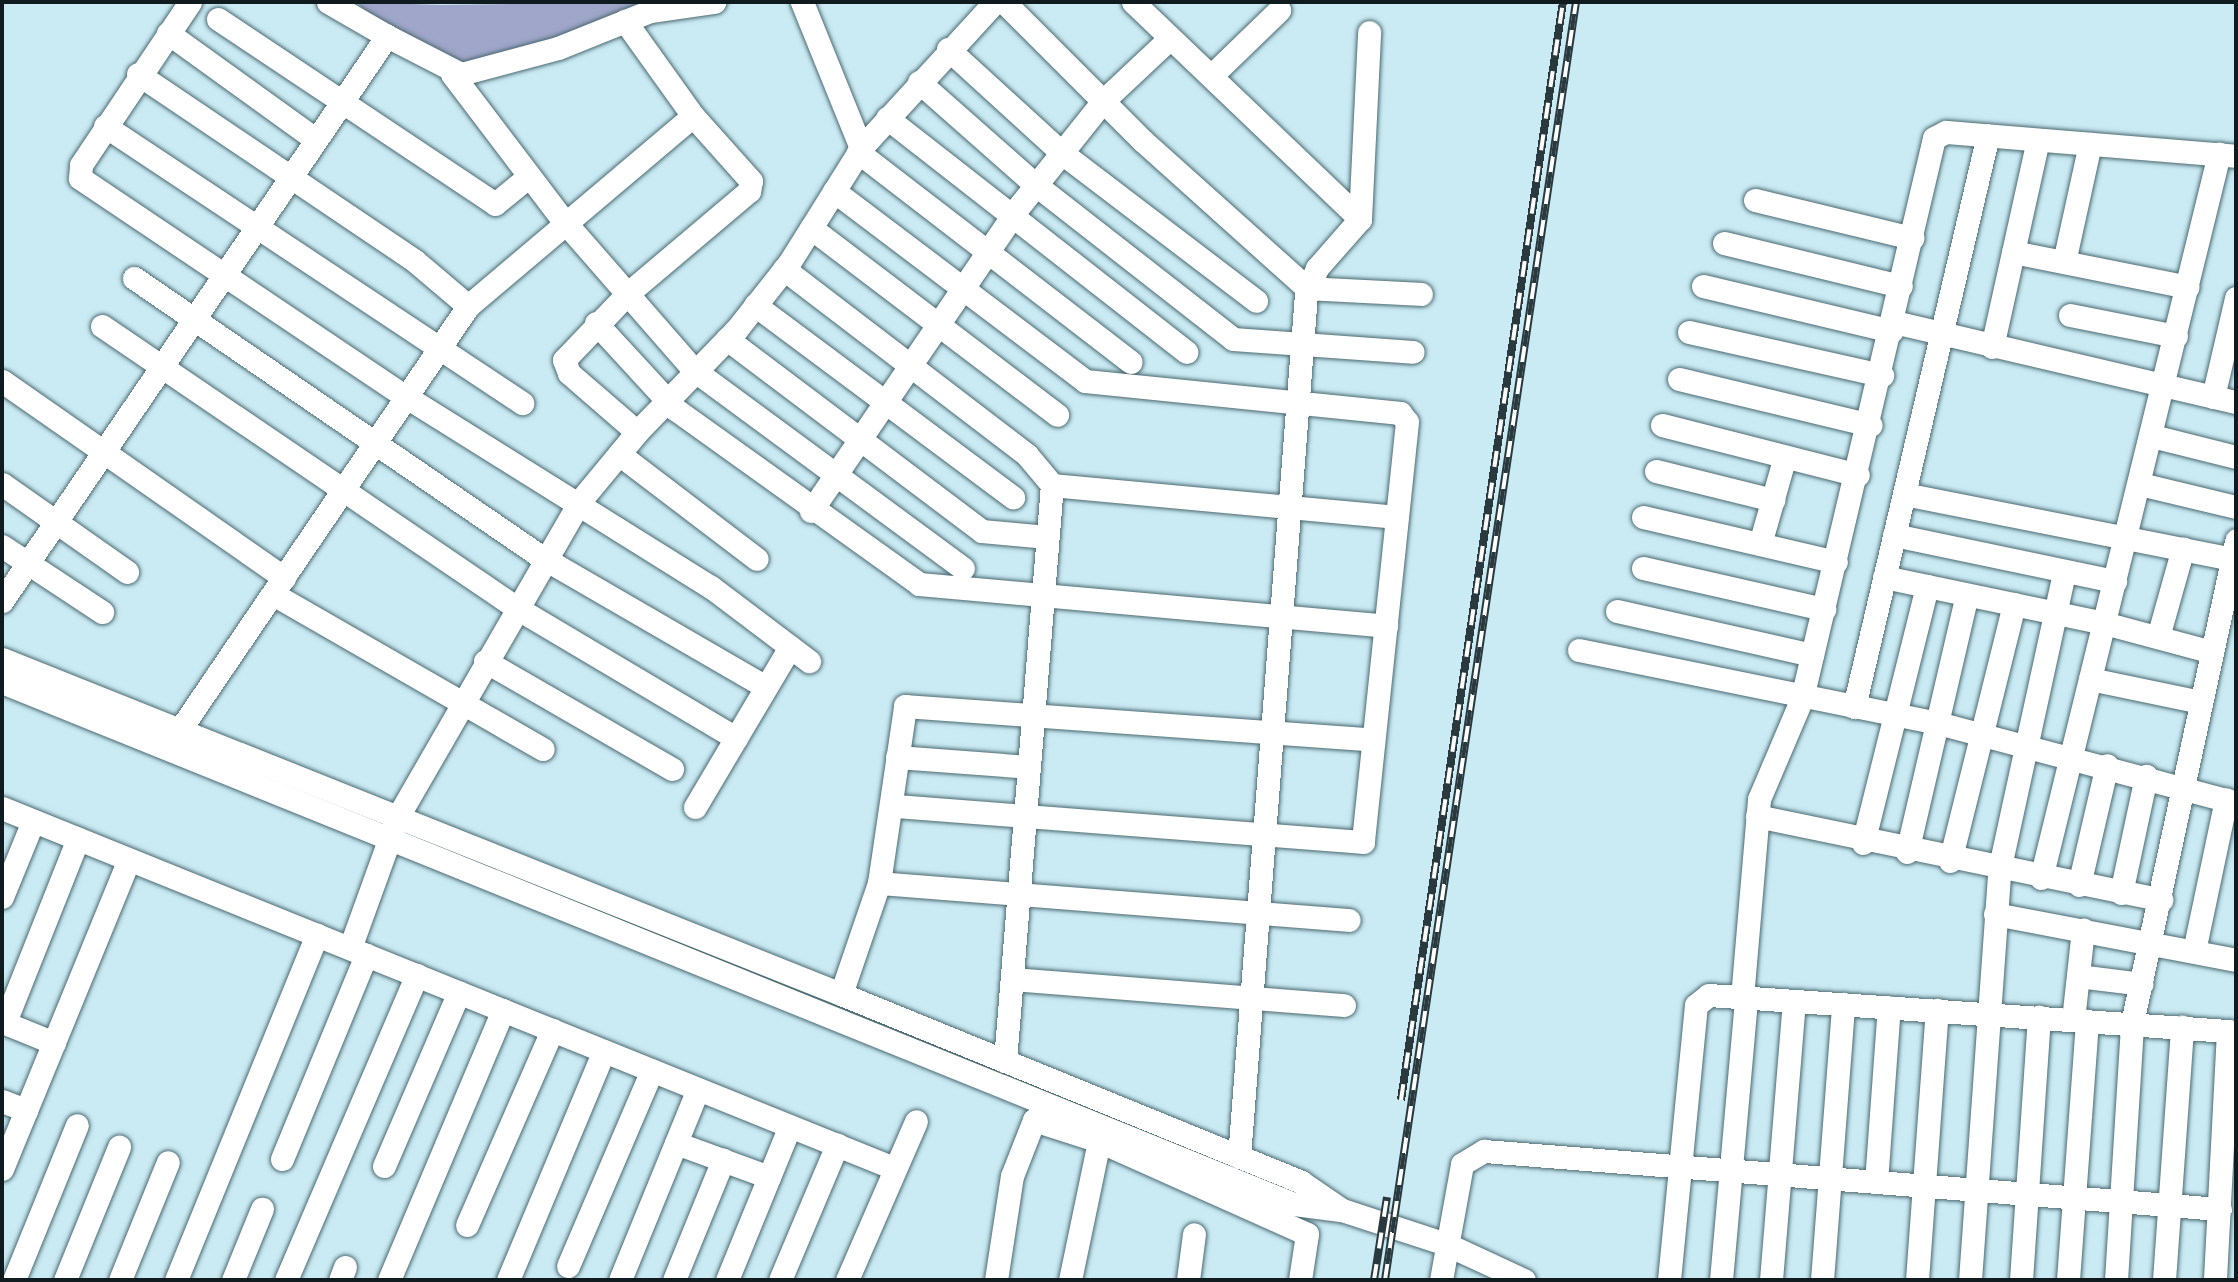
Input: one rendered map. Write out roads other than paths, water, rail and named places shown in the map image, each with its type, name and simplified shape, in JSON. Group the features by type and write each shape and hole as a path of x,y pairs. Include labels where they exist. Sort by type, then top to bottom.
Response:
{"street":[{"path":"190,2 138,74 105,126 79,178 405,397 712,587 809,661"},
{"path":"328,2 452,74 562,220 694,370 834,477 963,568"},
{"path":"452,74 558,48 669,6 714,2"},
{"path":"802,2 860,150 986,254 1131,362"},
{"path":"282,1159 358,951 394,829 515,607 578,506 619,454 694,370 727,339 784,269 860,150 948,49 995,2"},
{"path":"1004,2 1103,101 1307,288 1421,294"},
{"path":"1133,2 1360,219"},
{"path":"1211,76 1279,10"},
{"path":"218,19 495,204 529,176"},
{"path":"625,21 693,116 751,181 749,191 627,294 569,351 565,368 637,432"},
{"path":"1238,1157 1307,288 1360,219 1369,32"},
{"path":"168,33 315,139"},
{"path":"2,601 387,36"},
{"path":"811,511 1011,218 1103,101 1170,37"},
{"path":"948,49 1062,153 1256,301"},
{"path":"138,74 288,178 415,261 468,306"},
{"path":"919,82 1036,186 1226,335 1413,352"},
{"path":"179,731 437,347 468,306 562,220 693,116"},
{"path":"887,118 1011,218 1186,352"},
{"path":"105,126 253,229 522,403"},
{"path":"1721,1280 1757,816 1801,698 1871,425 1934,138 1947,132 2227,155 2188,287 2041,878"},
{"path":"1854,707 1988,135"},
{"path":"1992,347 2038,140"},
{"path":"2064,262 2090,144"},
{"path":"834,191 961,291 1085,382 1297,401 1405,416 1398,517 1371,739 1363,842 894,806"},
{"path":"1755,200 1912,238"},
{"path":"811,228 936,328 1057,415"},
{"path":"1724,243 1901,286"},
{"path":"2013,252 2188,287"},
{"path":"784,269 908,369 1027,455 1052,485 1290,510 1398,517"},
{"path":"134,278 545,559 766,687"},
{"path":"1703,286 1941,335 2236,402"},
{"path":"2213,397 2236,298"},
{"path":"755,305 884,405 1013,497"},
{"path":"2070,314 2176,336"},
{"path":"596,323 665,401 811,511 919,584 1041,599 1386,626"},
{"path":"102,326 515,607 736,738"},
{"path":"1689,331 1882,375"},
{"path":"727,339 982,531 1047,537"},
{"path":"1679,379 1871,425"},
{"path":"2,381 103,450 278,586 543,749"},
{"path":"1662,425 1858,475"},
{"path":"2152,436 2236,457"},
{"path":"619,454 757,559"},
{"path":"1760,544 1785,456"},
{"path":"1657,471 1773,500"},
{"path":"2,484 127,572"},
{"path":"2140,484 2236,507"},
{"path":"1005,1061 1052,485"},
{"path":"1904,494 2127,534 2183,548 2235,553 2182,786 2153,943 2132,1023 2116,1280"},
{"path":"1643,517 1836,562"},
{"path":"1894,536 2115,581"},
{"path":"2,546 102,612"},
{"path":"2158,637 2183,548"},
{"path":"1643,568 1824,609"},
{"path":"1970,1280 1999,872 2022,743 2056,614 2064,572"},
{"path":"1884,578 2104,623 2212,652"},
{"path":"1863,843 1927,586"},
{"path":"1907,852 1967,594"},
{"path":"1950,861 2014,604"},
{"path":"1617,611 1812,655"},
{"path":"695,807 790,647"},
{"path":"1580,650 1801,698 1938,723 2071,755 2231,801 2194,951"},
{"path":"2,659 179,731 394,829 1294,1204 1342,1210 1446,1244 1524,1280"},
{"path":"485,661 672,769"},
{"path":"2090,679 2201,702"},
{"path":"2,682 841,994 1301,1182 1342,1210"},
{"path":"841,994 879,883 894,806 897,757 905,706 1034,711 1371,739"},
{"path":"897,757 1029,767"},
{"path":"2079,885 2107,765"},
{"path":"2121,893 2146,776"},
{"path":"2,808 894,1168"},
{"path":"1757,816 1863,843 1999,872 2161,900"},
{"path":"2,897 7,869 33,821"},
{"path":"54,1043 10,1025 7,1017 78,839"},
{"path":"2,1169 129,860"},
{"path":"879,883 1258,916 1349,920"},
{"path":"1995,914 2236,960"},
{"path":"2068,1280 2074,1197 2080,1020 2078,976 2083,930"},
{"path":"176,1280 317,935"},
{"path":"286,1280 417,975"},
{"path":"2078,976 2142,984"},
{"path":"1012,979 1344,1004"},
{"path":"384,1166 458,992"},
{"path":"1668,1280 1696,1005 1709,995 2132,1023 2182,1027 2231,1036 2215,1280"},
{"path":"1771,1280 1794,1001"},
{"path":"1822,1280 1843,1004"},
{"path":"1876,1182 1889,1007"},
{"path":"389,1280 503,1010"},
{"path":"1917,1280 1937,1010"},
{"path":"2021,1280 2039,1017"},
{"path":"2164,1280 2182,1027"},
{"path":"467,1225 552,1030"},
{"path":"508,1280 604,1051"},
{"path":"568,1266 652,1070"},
{"path":"620,1280 698,1089"},
{"path":"2,1101 26,1110"},
{"path":"847,1280 916,1121"},
{"path":"996,1280 1012,1177 1030,1121 1099,1141 1307,1234 1300,1280"},
{"path":"15,1280 77,1125"},
{"path":"727,1280 790,1126"},
{"path":"1070,1280 1099,1141"},
{"path":"676,1143 769,1177"},
{"path":"780,1280 837,1145"},
{"path":"65,1280 119,1147"},
{"path":"1441,1280 1446,1244 1468,1155 1484,1150 1679,1168 2220,1209"},
{"path":"674,1280 723,1160"},
{"path":"120,1280 168,1162"},
{"path":"233,1280 262,1209"},
{"path":"1188,1280 1194,1234"}],"water":[{"path":"357,2 441,5 656,2 471,70 373,20"}],"railway":[{"path":"1401,1100 1563,2"},
{"path":"1385,1280 1576,2"},
{"path":"1374,1280 1387,1197"}]}
